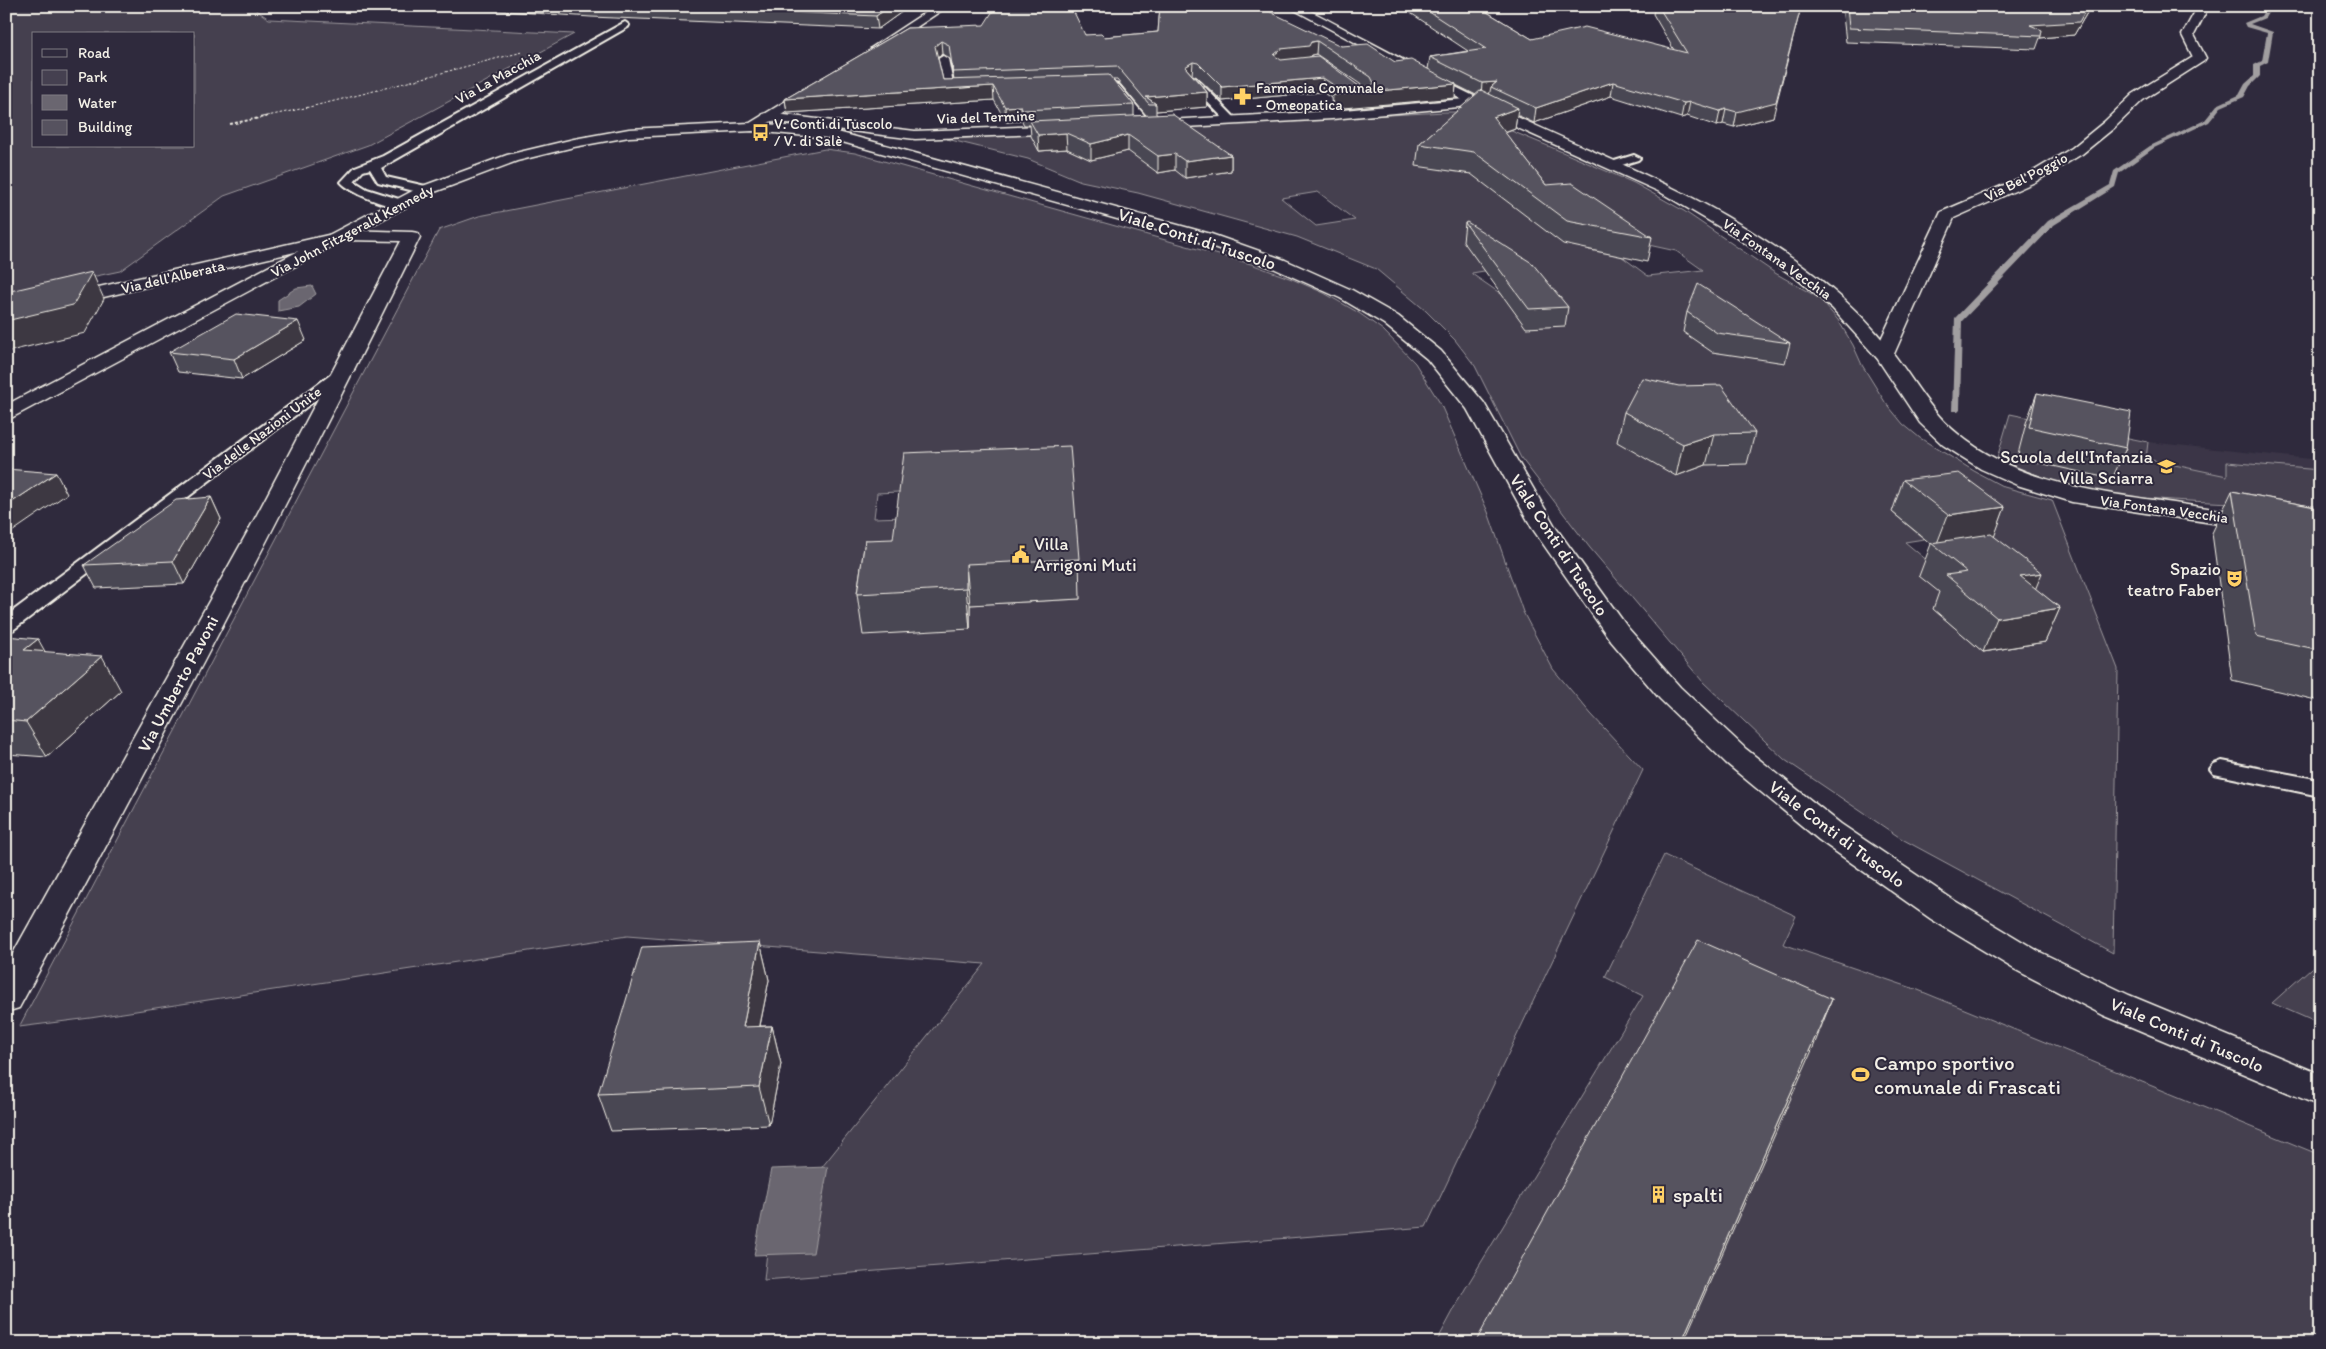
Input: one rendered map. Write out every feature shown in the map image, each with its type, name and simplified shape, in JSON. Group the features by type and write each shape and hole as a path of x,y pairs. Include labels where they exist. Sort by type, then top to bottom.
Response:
{"street":[{"path":"868,54 943,6"},
{"name":"Via Fontana Vecchia","path":"1292,6 1476,102 1696,205 1791,266 1822,289 1843,308 1884,354 1919,406 1945,434 1976,457 2011,474 2049,488 2099,500 2320,532"},
{"name":"Via Bel Poggio","path":"1884,354 1947,215 2030,179 2077,151 2109,125 2138,97 2200,58 2188,35 2204,6"},
{"path":"760,122 826,80"},
{"path":"1422,91 1450,88"},
{"path":"1314,101 1332,115"},
{"path":"1128,126 1332,115 1476,102"},
{"name":"Via del Termine","path":"760,122 915,135 1078,128"},
{"name":"Viale Conti di Tuscolo","path":"760,122 829,134 1228,245 1333,288 1391,320 1434,355 1467,393 1485,420 1499,449 1540,521 1566,561 1619,634 1670,693 1744,763 1866,858 1998,945 2116,1005 2320,1092"},
{"name":"Via John Fitzgerald Kennedy","path":"6,413 342,237 426,190 512,158 574,143 629,133 760,122"},
{"name":"Via delle Nazioni Unite","path":"342,237 386,234 412,237 346,370"},
{"name":"Via dell'Alberata","path":"6,314 342,237"},
{"name":"Via Umberto Pavoni","path":"6,998 190,663 346,370"}],"lane":[{"name":"Via La Macchia","path":"401,204 363,192 348,182 359,169 387,158 625,25"},
{"path":"943,59 949,91 978,90"},
{"path":"1192,80 1231,120"},
{"path":"1108,82 1147,125"},
{"path":"387,158 375,167 382,179 426,190"},
{"path":"1612,166 1634,158"},
{"name":"Via delle Nazioni Unite","path":"6,626 346,370"},
{"path":"2222,768 2315,787 2320,786"}],"path":[{"path":"230,124 338,102 444,71 525,52"}],"shaded area":[{"name":"Scuola dell'Infanzia Villa Sciarra","path":"2010,414 2148,442 2320,460 2320,506 2124,496 2066,484 2029,473 1997,458"}],"green space":[{"path":"6,6 250,6 269,19 574,34 368,145 224,196 120,271 6,295"},
{"path":"1465,112 1634,183 1684,211 1775,273 1819,298 1838,320 1862,365 1885,402 1903,424 1920,438 2004,487 2052,500 2118,669 2113,953 1902,839 1785,760 1703,682 1590,548 1521,458 1475,366 1455,340 1426,311 1376,269 1297,237 1138,193 1081,181 1028,159 947,139","holes":["1095,141 1091,160 1067,149 1039,151","1318,192 1355,220 1316,226 1281,198","1644,244 1676,251 1703,270 1648,276 1621,256 1589,250","1508,267 1507,298 1472,274","1893,513 2027,607 2045,642 1983,652 1933,609 1955,606 1941,572 1905,542 1924,539"]},
{"name":"Villa Arrigoni Muti","path":"825,149 855,153 1251,264 1292,279 1324,293 1359,313 1383,330 1415,363 1440,403 1488,512 1523,612 1553,669 1591,714 1643,770 1426,1227 764,1280 769,1233 985,964 627,936 90,1018 19,1027 439,230 479,216","holes":["1072,484 1080,599 970,605 906,517 874,518 877,493"]},
{"name":"Scuola dell'Infanzia Villa Sciarra","path":"2010,414 2148,442 2146,459 2227,476 2227,462 2320,470 2320,506 2149,498 2109,494 2060,483 1997,458"},
{"name":"Campo sportivo comunale di Frascati","path":"1664,855 1796,916 1783,944 1918,990 2320,1155 2320,1343 1436,1343 1465,1289 1643,996 1605,977"},
{"path":"2320,960 2320,1024 2272,1003"}],"water":[{"path":"312,286 316,294 299,307 278,311 278,300 296,288"},
{"path":"828,1167 813,1253 754,1255 771,1169"}],"building":[{"path":"651,6 890,6 876,16"},
{"path":"996,6 1071,6 1085,35 1101,34 1104,37 1158,32 1160,6 1258,6 1341,46 1368,44 1395,62 1411,60 1456,84 1333,95 1332,84 1323,78 1222,87 1198,63 1193,62 1185,67 1207,92 1146,97 1156,104 1149,104 1117,66 953,72 949,45 941,41 935,46 943,80 1109,75 1134,105 1023,110 1021,106 1005,107 993,86 785,99 907,28 984,25","holes":["1317,41 1371,77 1374,83 1370,87 1359,86 1318,56 1281,60 1274,55 1281,49 1309,46 1311,42"]},
{"path":"1420,6 1477,6 1532,39 1585,27 1687,53 1658,6 1781,6 1800,11 1776,102 1737,112 1726,109 1720,111 1690,102 1684,103 1613,82 1536,108 1491,87 1497,82 1482,83 1430,57 1486,49"},
{"path":"1847,6 2088,6 2079,22 2030,25 2042,30 2041,36 1849,28"},
{"path":"1481,90 1518,108 1493,117 1546,185 1572,183 1652,237 1567,221 1474,152 1419,144"},
{"path":"1172,114 1231,155 1185,161 1175,154 1158,156 1128,135 1091,144 1066,133 1038,135 1030,121"},
{"path":"1467,222 1532,263 1568,307 1529,309 1465,223"},
{"path":"92,272 73,305 6,321 6,292"},
{"path":"1698,284 1790,343 1717,333 1687,312"},
{"path":"236,314 298,321 234,359 169,352"},
{"path":"1642,378 1679,386 1721,385 1755,433 1714,434 1683,444 1624,412"},
{"path":"2037,393 2131,412 2126,448 2029,427"},
{"path":"1070,446 1079,559 966,564 966,588 857,594 865,540 893,539 904,453"},
{"path":"6,469 56,473 6,506"},
{"path":"1959,473 2005,507 1948,515 1903,480"},
{"path":"2232,491 2320,508 2320,650 2256,636"},
{"path":"211,497 173,561 84,565 176,500"},
{"path":"1991,534 2042,573 2020,576 2060,608 1997,618 1946,575 1967,572 1931,543"},
{"path":"6,636 38,639 24,650 102,656 26,722 6,720"},
{"name":"spalti","path":"1698,940 1832,999 1681,1343 1475,1343"},
{"path":"760,942 743,1027 772,1026 759,1087 598,1094 642,947"}],"waterway":[{"path":"1955,409 1958,320 2051,223 2113,186 2116,172 2152,147 2207,121 2219,106 2242,96 2247,85 2257,76 2257,65 2265,62 2270,32 2248,26 2247,23 2263,17 2270,6"}],"place":[{"name":"Farmacia Comunale - Omeopatica","path":"1242,97"},
{"name":"V. Conti di Tuscolo / V. di Salè","path":"760,133"},
{"name":"Scuola dell'Infanzia Villa Sciarra","path":"2167,467"},
{"name":"Villa Arrigoni Muti","path":"1020,554"},
{"name":"Spazio teatro Faber","path":"2235,579"},
{"name":"Campo sportivo comunale di Frascati","path":"1860,1075"},
{"name":"spalti","path":"1659,1195"}]}
